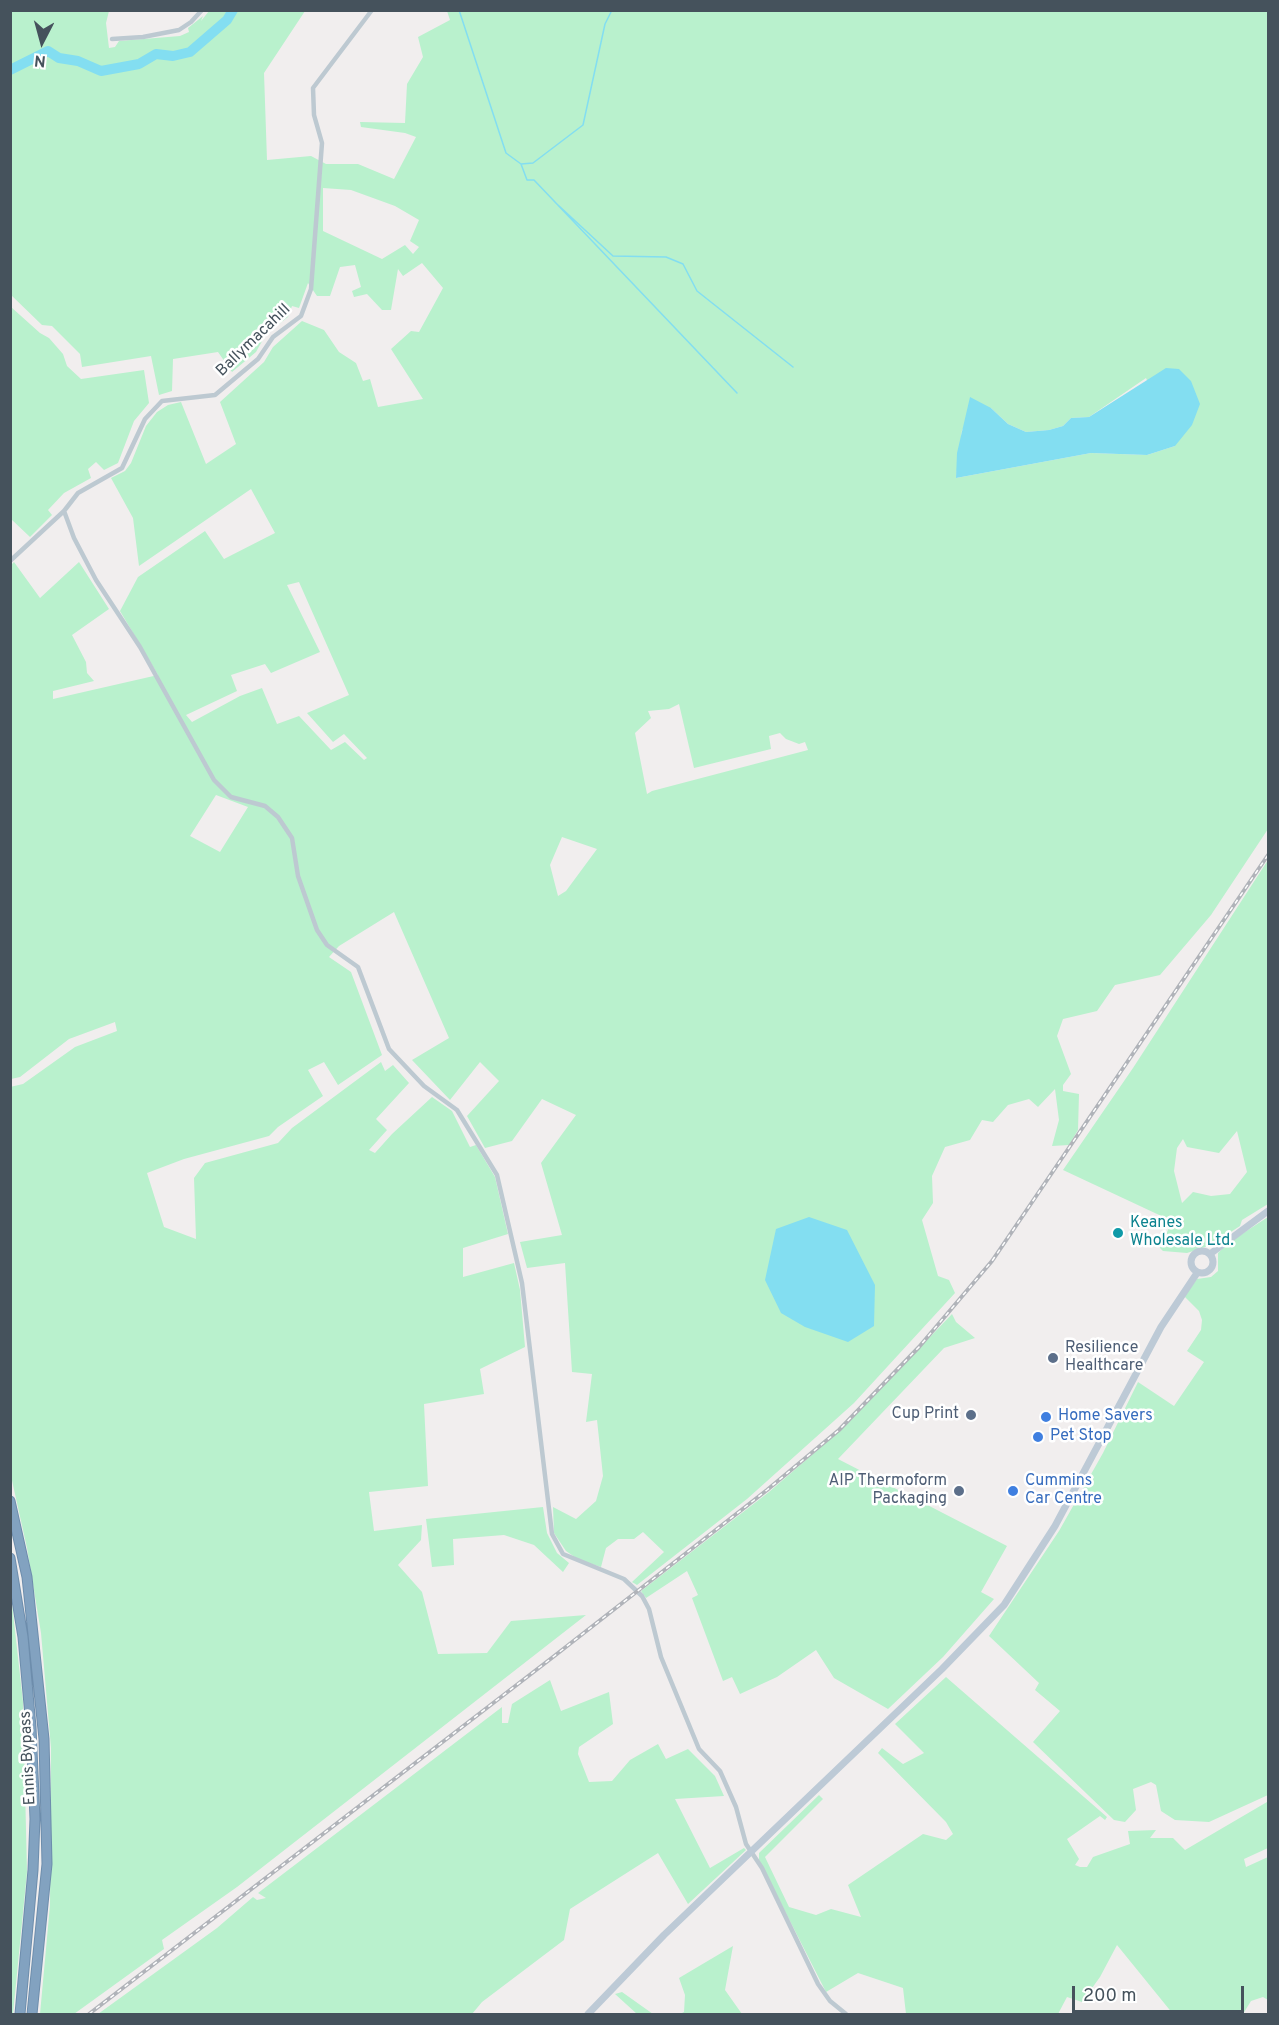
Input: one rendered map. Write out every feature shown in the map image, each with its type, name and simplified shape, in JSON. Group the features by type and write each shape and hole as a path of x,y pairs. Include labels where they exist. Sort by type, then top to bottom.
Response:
{"highway":[{"name":"Ennis Bypass","path":"10,1501 27,1577 35,1632 44,1739 46,1864 32,2014"},
{"name":"Ennis Bypass","path":"10,1558 25,1660 35,1819 33,1870 20,2014"}],"main road":[{"path":"1210,1254 1269,1211"},
{"path":"588,2014 664,1935 942,1669 1004,1605 1055,1526 1161,1327 1197,1273 1210,1271 1214,1262 1210,1254 1200,1251 1193,1254 1191,1266 1197,1273"}],"street":[{"path":"112,39 143,37 178,30 191,22 202,10"},
{"name":"Ballymacahill","path":"10,561 64,511 78,493 122,468 145,419 162,402 215,395 258,359 273,337 301,316 311,289 322,143 314,115 314,88 372,10"},
{"path":"64,511 74,538 96,580 140,647 214,780 231,797 265,806 278,817 292,838 298,876 317,930 327,945 358,967 389,1049 424,1086 457,1110 497,1175 522,1283 552,1534 563,1554 624,1580 642,1596 649,1609 661,1657 699,1749 720,1771 736,1807 746,1844 762,1868 818,1984 846,2014"}],"green space":[{"path":"11,11 109,11 106,23 109,48 115,47 119,41 180,36 189,32 188,28 203,16 201,21 209,11 305,11 264,73 267,160 311,156 326,164 358,164 394,179 416,137 405,133 361,127 360,122 405,123 407,84 423,57 418,37 450,20 447,11 1268,11 1268,829 1211,915 1160,975 1115,985 1097,1011 1063,1019 1057,1036 1071,1074 1063,1085 1063,1091 1079,1094 1078,1130 1069,1145 1052,1146 1059,1120 1055,1089 1038,1107 1029,1099 1008,1105 993,1122 982,1120 970,1140 945,1147 932,1176 933,1203 922,1220 938,1276 949,1280 955,1293 854,1403 747,1499 637,1585 632,1582 664,1552 643,1532 634,1539 618,1539 606,1548 601,1567 579,1560 566,1551 554,1533 553,1507 576,1519 596,1501 603,1476 597,1420 586,1422 592,1374 572,1372 565,1263 527,1268 520,1242 562,1235 541,1163 576,1115 542,1099 512,1141 485,1148 467,1116 499,1081 480,1062 450,1100 412,1060 449,1038 394,912 339,946 329,957 351,972 382,1055 338,1085 324,1062 308,1070 323,1096 278,1127 269,1136 184,1159 147,1173 164,1227 196,1239 194,1178 205,1163 278,1143 292,1128 381,1062 385,1071 393,1065 409,1083 376,1119 387,1130 369,1150 375,1153 432,1097 452,1111 470,1147 476,1145 495,1177 508,1234 463,1248 463,1277 514,1263 520,1290 525,1347 480,1369 484,1394 424,1404 428,1486 369,1492 374,1531 422,1525 421,1540 398,1565 422,1592 438,1654 487,1653 511,1621 586,1615 237,1887 162,1940 164,1949 74,2014 40,2014 50,1905 51,1748 41,1633 27,1548 11,1476 10,1087 23,1084 75,1047 117,1031 115,1022 69,1039 20,1077 11,1079 11,565 14,562 40,598 79,562 109,609 72,635 86,662 87,673 94,681 53,691 53,699 158,675 120,611 138,577 205,531 224,559 275,533 251,489 139,566 133,518 111,478 125,471 131,463 146,426 157,412 168,405 181,402 206,464 236,444 220,402 264,362 273,347 302,321 324,330 339,352 356,363 363,381 370,379 378,407 423,399 391,349 411,331 419,332 443,288 422,263 403,276 398,269 391,310 382,310 367,294 354,297 352,291 361,287 355,265 340,267 330,296 317,296 308,283 299,308 292,306 288,317 266,334 256,352 232,372 218,352 173,359 172,391 159,395 151,356 82,367 80,354 52,326 42,325 11,295","holes":["323,188 351,190 395,206 419,220 410,241 419,247 413,254 405,245 382,259 323,231","1146,378 1175,446 1147,455 1091,453 956,478 962,430 991,408 1008,424 1026,432 1063,426 1071,418 1089,417","299,582 349,695 307,713 333,742 344,734 367,758 364,760 345,742 331,750 299,716 277,724 262,688 240,696 192,722 186,715 237,691 231,675 265,664 271,673 320,652 287,585","679,704 694,768 771,749 769,736 780,733 786,739 799,744 805,742 808,750 647,794 635,733 651,718 648,711 669,709","216,795 248,807 220,852 190,836","562,837 597,849 566,891 558,896 550,865"]},
{"path":"11,307 40,333 49,338 63,354 67,366 81,379 144,370 149,403 134,421 118,463 104,470 96,462 88,469 91,478 64,493 48,510 52,515 30,537 11,519"},
{"path":"1268,860 1268,1204 1242,1220 1240,1226 1211,1245 1187,1253 1163,1251 1160,1248 1172,1221 1063,1170 1133,1068","holes":["1237,1131 1247,1172 1230,1194 1211,1196 1193,1192 1182,1203 1174,1171 1177,1148 1183,1139 1187,1147 1219,1153"]},
{"path":"1268,1217 1268,1795 1209,1822 1175,1820 1161,1811 1156,1785 1151,1782 1133,1789 1136,1810 1125,1822 1114,1820 1033,1742 1060,1711 1035,1690 1039,1683 989,1636 1059,1531 1103,1453 1138,1382 1174,1406 1204,1362 1187,1351 1201,1330 1202,1320 1199,1311 1184,1296 1197,1279 1211,1277 1218,1271 1218,1253 1228,1243"},
{"path":"952,1314 956,1322 975,1338 944,1348 838,1459 1007,1546 981,1592 994,1599 943,1657 888,1709 834,1678 816,1650 777,1677 740,1694 732,1677 723,1681 692,1598 698,1595 687,1571 646,1598 641,1591 769,1492 842,1429"},
{"path":"543,1507 547,1533 557,1553 569,1563 563,1572 534,1545 504,1535 453,1539 454,1565 432,1567 426,1519"},
{"path":"11,1595 23,1702 27,1872 13,2014 10,2014"},
{"path":"946,1677 1107,1817 1105,1820 1100,1816 1067,1839 1079,1859 1075,1865 1080,1867 1087,1867 1093,1857 1130,1844 1128,1831 1156,1830 1150,1838 1173,1838 1185,1850 1267,1802 1268,1848 1244,1859 1246,1867 1268,1857 1268,2000 1263,1997 1251,2001 1243,2014 1173,2014 1117,1945 1100,1977 1082,2002 1067,1997 1058,2014 906,2014 903,1988 858,1973 826,1992 759,1860 759,1853 819,1795 823,1799 765,1857 789,1907 816,1915 831,1909 861,1917 848,1885 923,1834 946,1840 953,1834 946,1822 878,1753 882,1748 903,1764 924,1753 895,1724"},
{"path":"550,1680 561,1711 609,1692 613,1724 579,1747 578,1754 589,1782 612,1781 630,1760 658,1744 666,1759 688,1749 715,1776 724,1796 675,1799 710,1868 744,1848 746,1850 688,1904 658,1853 570,1909 564,1940 482,2002 472,2014 98,2014 217,1928 253,1897 257,1900 266,1898 258,1893 502,1707 502,1723 508,1723 512,1704"},
{"path":"733,1946 725,1990 742,2014 680,2014 684,2012 685,1995 679,1978"},
{"path":"622,1992 653,2014 637,2014 615,1994"}],"water":[{"path":"1166,368 1179,369 1191,381 1200,404 1192,425 1175,446 1147,455 1091,453 956,478 957,453 970,397 991,408 1008,424 1026,432 1049,430 1063,426 1071,418 1089,417"},
{"path":"809,1217 847,1230 875,1285 874,1326 848,1342 805,1327 781,1313 765,1280 776,1229"}],"waterway":[{"path":"10,70 48,51 59,58 78,61 101,71 139,64 156,54 173,56 190,52 227,20 233,10"},
{"path":"459,10 506,153 521,164 527,180 534,180 737,393"},
{"path":"521,164 533,163 583,125 605,24 612,10"},
{"path":"558,205 613,256 666,257 683,264 697,291 793,367"}],"railway":[{"path":"89,2014 553,1657 767,1490 839,1430 919,1347 992,1261 1268,855"}],"place":[{"name":"Keanes Wholesale Ltd.","path":"1118,1233"},
{"name":"Resilience Healthcare","path":"1053,1358"},
{"name":"Cup Print","path":"971,1415"},
{"name":"Home Savers","path":"1046,1417"},
{"name":"Pet Stop","path":"1038,1437"},
{"name":"AIP Thermoform Packaging","path":"959,1491"},
{"name":"Cummins Car Centre","path":"1013,1491"}]}
